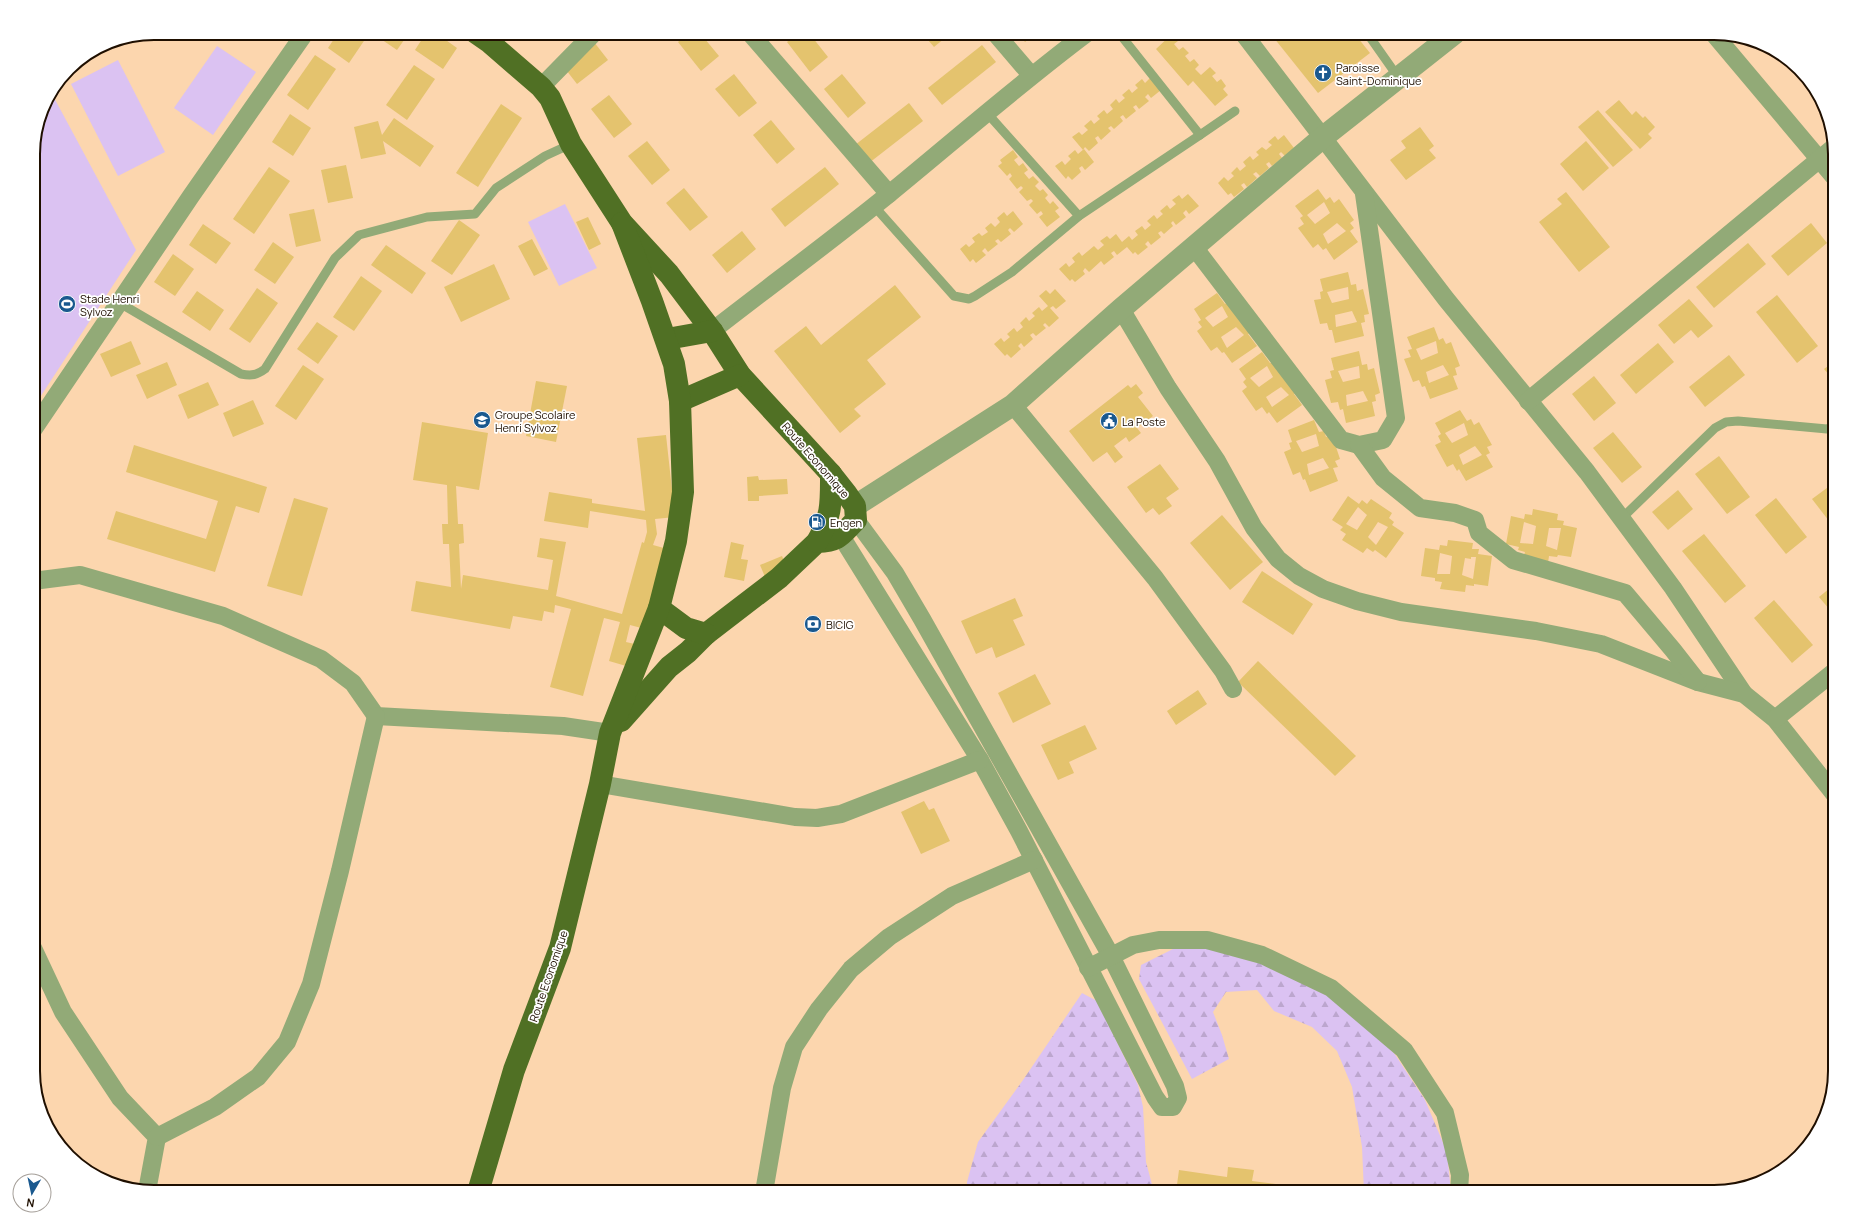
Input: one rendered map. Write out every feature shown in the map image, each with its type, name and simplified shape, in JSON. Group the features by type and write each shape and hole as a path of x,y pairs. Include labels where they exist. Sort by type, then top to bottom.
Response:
{"highway":[{"name":"Route Economique","path":"486,40 541,87 550,98 571,144 622,223 669,274 712,331 740,375 830,474 856,513"},
{"name":"Route Economique","path":"480,1185 514,1070 560,948 600,784 610,733 659,608 676,541 683,492 680,401 674,364 667,339 622,223"},
{"path":"667,339 712,331"},
{"path":"680,401 740,375"},
{"path":"610,733 669,667 688,652 706,634 779,578 817,542 829,519 831,507 830,474"},
{"path":"817,542 831,542 840,536 856,513"},
{"path":"659,608 686,628 706,634"}],"street":[{"path":"40,419 118,302 300,40"},
{"path":"541,87 587,40"},
{"path":"756,40 889,194"},
{"path":"1001,40 1031,75"},
{"path":"712,331 874,206 988,113 1031,75 1078,40"},
{"path":"1248,40 1446,299 1587,472 1673,588 1744,694 1775,719 1828,786"},
{"path":"840,536 980,760 1034,860 1155,1097 1162,1107 1173,1107 1178,1098 1175,1086 1111,956 922,619 895,573 856,513 1013,405 1121,309 1322,138 1445,40"},
{"path":"1718,40 1828,171"},
{"path":"1528,401 1828,152"},
{"path":"1194,247 1341,440 1359,445 1383,440 1396,418 1364,191"},
{"path":"1121,309 1168,388 1217,461 1254,528 1278,559 1299,576 1323,589 1337,594 1357,601 1401,612 1536,631 1601,644 1698,682 1744,694"},
{"path":"1013,405 1155,578 1234,689"},
{"path":"1359,445 1383,478 1420,508 1455,513 1475,520 1479,533 1513,560 1624,593 1673,650 1698,682"},
{"path":"40,580 80,575 223,616 321,659 353,684 376,716 340,871 311,984 287,1042 258,1077 215,1107 156,1137"},
{"path":"1775,719 1828,677"},
{"path":"376,716 563,726 610,733"},
{"path":"600,784 795,817 817,818 841,814 861,807 980,760"},
{"path":"765,1185 782,1088 794,1047 824,1003 851,969 889,937 952,896 1034,860"},
{"path":"1088,968 1133,945 1159,940 1207,940 1262,955 1331,988 1404,1050 1445,1113 1460,1175 1459,1185"},
{"path":"40,963 67,1019 120,1098 156,1137"},
{"path":"148,1185 156,1137"}],"lane":[{"path":"1125,40 1200,135"},
{"path":"1372,40 1398,78"},
{"path":"874,206 954,296 969,299 1012,272 1079,216 1235,111"},
{"path":"988,113 1079,216"},
{"path":"118,302 242,374 250,376 258,374 265,369 335,258 359,235 426,217 475,214 496,188 545,156 571,144"},
{"path":"1621,519 1715,428 1726,422 1738,421 1828,429"}],"green space":[{"path":"217,46 256,72 213,135 174,108"},
{"path":"118,60 165,152 118,176 71,84"},
{"name":"Stade Henri Sylvoz","path":"55,99 136,250 40,397 40,147 44,125"},
{"path":"565,204 597,268 559,286 528,222"},
{"path":"1207,947 1238,951 1303,978 1344,1007 1394,1053 1425,1100 1447,1152 1450,1185 1364,1185 1362,1147 1352,1087 1337,1051 1312,1027 1274,1011 1257,990 1226,992 1213,1012 1229,1059 1192,1079 1139,979 1141,965 1173,949"},
{"path":"1082,993 1097,1001 1138,1085 1143,1107 1146,1162 1152,1185 967,1185 978,1142 1023,1080"}],"building":[{"path":"333,40 365,40 349,63 328,48"},
{"path":"382,40 404,40 397,50"},
{"path":"421,40 446,40 457,48 443,69 415,50"},
{"path":"680,40 706,40 719,56 701,71 678,42"},
{"path":"789,40 815,40 828,57 810,72 787,42"},
{"path":"928,40 942,40 934,47"},
{"path":"1166,40 1177,40 1178,41 1174,44 1179,50 1183,47 1189,53 1185,56 1190,62 1194,59 1199,65 1195,69 1201,75 1210,67 1216,73 1212,76 1217,82 1221,79 1226,86 1223,89 1228,95 1215,106 1193,81 1188,86 1156,49"},
{"name":"Paroisse Saint-Dominique","path":"1276,40 1360,40 1370,53 1318,93"},
{"path":"594,42 608,60 577,84 563,66"},
{"path":"982,45 996,62 942,105 928,88"},
{"path":"315,55 336,69 308,110 287,95"},
{"path":"414,65 435,79 407,120 386,105"},
{"path":"734,74 757,103 739,117 715,89"},
{"path":"842,74 866,103 848,118 824,89"},
{"path":"1150,78 1161,90 1151,98 1148,94 1145,97 1149,101 1139,109 1136,105 1133,107 1136,111 1126,119 1123,115 1120,117 1123,121 1114,129 1111,126 1108,128 1111,131 1101,140 1098,136 1095,138 1098,143 1089,151 1085,147 1083,150 1072,137 1079,132 1082,135 1088,130 1084,126 1091,120 1094,124 1100,119 1097,116 1104,110 1107,114 1113,109 1110,105 1116,99 1119,103 1125,98 1122,95 1129,89 1132,93 1138,88 1135,85 1142,79 1145,83"},
{"path":"609,95 632,124 614,138 591,109"},
{"path":"1619,100 1632,115 1636,111 1643,118 1645,116 1655,127 1648,134 1652,138 1640,149 1605,112"},
{"path":"909,103 923,121 869,163 855,145"},
{"path":"501,104 522,118 478,187 456,173"},
{"path":"1598,110 1633,150 1613,167 1578,127"},
{"path":"290,114 311,128 293,156 272,142"},
{"path":"394,118 434,146 420,167 383,141 386,154 361,159 354,127 378,121 382,135"},
{"path":"771,120 795,149 777,164 753,135"},
{"path":"1420,127 1434,146 1429,150 1436,158 1406,180 1390,160 1406,148 1401,141"},
{"path":"1284,135 1294,148 1285,156 1281,152 1279,154 1282,158 1272,166 1269,162 1266,164 1269,168 1260,176 1256,172 1253,174 1257,178 1247,187 1244,183 1241,185 1244,189 1234,197 1231,193 1228,195 1218,183 1224,177 1228,181 1234,176 1231,173 1237,167 1240,171 1246,166 1243,162 1250,156 1253,160 1259,155 1256,152 1262,147 1266,150 1272,145 1268,142 1275,136 1278,140"},
{"path":"647,141 670,170 652,185 628,156"},
{"path":"1586,141 1609,168 1583,191 1560,164"},
{"path":"1084,149 1094,162 1085,170 1082,166 1079,168 1081,172 1072,180 1068,176 1066,179 1055,166 1062,161 1065,165 1071,159 1068,156 1075,150 1078,154"},
{"path":"1013,150 1018,157 1014,160 1019,166 1023,163 1028,170 1024,173 1029,179 1033,176 1039,182 1035,186 1040,191 1043,189 1048,195 1045,198 1050,204 1053,201 1059,208 1055,211 1060,217 1047,227 1039,217 1043,214 1041,211 1037,214 1029,205 1033,201 1031,199 1027,201 1019,192 1023,188 1021,186 1017,189 1009,179 1012,176 1010,173 1007,176 998,166 1002,163 1000,160"},
{"path":"346,165 353,198 328,203 321,170"},
{"path":"269,167 290,181 254,234 233,219"},
{"path":"825,167 839,184 785,227 771,209"},
{"path":"684,188 708,217 690,231 666,203"},
{"path":"1318,189 1326,200 1330,197 1334,203 1339,199 1354,220 1350,223 1354,228 1350,231 1358,242 1334,260 1326,248 1323,250 1318,244 1313,248 1298,228 1304,224 1300,218 1303,216 1295,206","holes":["1324,202 1330,213 1315,224 1307,215","1337,223 1346,231 1328,244 1323,234"]},
{"path":"1566,192 1610,247 1579,272 1539,222 1562,204 1557,199"},
{"path":"1188,194 1199,206 1189,214 1186,210 1183,213 1186,217 1176,225 1173,221 1171,223 1173,226 1164,234 1161,231 1158,233 1161,237 1151,245 1148,241 1145,244 1148,247 1138,255 1135,252 1133,254 1127,247 1117,255 1114,251 1111,253 1114,257 1104,265 1101,261 1089,272 1085,268 1083,271 1085,274 1075,282 1072,279 1070,281 1059,269 1066,263 1069,267 1075,262 1072,258 1079,252 1082,256 1094,246 1098,250 1104,245 1100,241 1107,236 1110,239 1116,234 1122,242 1129,236 1132,240 1138,235 1135,231 1142,226 1145,230 1151,225 1147,221 1154,215 1157,219 1163,214 1160,211 1167,205 1170,209 1176,204 1172,200 1179,195 1182,199"},
{"path":"314,209 321,241 296,247 289,214"},
{"path":"1013,211 1023,224 1014,232 1010,228 1008,230 1011,234 1001,242 998,239 995,241 998,244 988,252 985,248 982,251 986,255 976,263 973,259 970,262 960,249 966,244 969,247 975,242 972,238 979,233 982,236 988,232 985,228 991,223 995,227 1000,222 997,218 1004,212 1007,216"},
{"path":"588,217 601,244 589,250 576,222"},
{"path":"459,220 480,235 452,275 431,261"},
{"path":"1811,223 1827,243 1788,276 1771,256"},
{"path":"203,224 231,243 216,264 189,245"},
{"path":"742,231 756,249 727,273 712,255"},
{"path":"532,239 548,269 534,276 518,246"},
{"path":"273,242 294,257 275,284 254,270"},
{"path":"1748,243 1766,264 1714,308 1696,287"},
{"path":"386,245 426,273 412,294 371,265"},
{"path":"173,254 194,269 175,296 154,282"},
{"path":"494,264 510,299 461,322 444,287"},
{"path":"1348,272 1351,285 1356,284 1357,291 1363,289 1369,314 1364,315 1365,322 1361,323 1364,336 1335,343 1332,330 1329,330 1327,323 1320,324 1314,300 1321,299 1320,292 1323,291 1320,279","holes":["1348,287 1349,299 1332,303 1327,292","1352,311 1357,322 1336,327 1335,315"]},
{"path":"361,276 382,291 354,331 333,317"},
{"path":"895,285 921,317 867,360 886,384 854,409 861,416 840,433 774,351 806,326 821,345"},
{"path":"257,288 278,303 250,343 229,329"},
{"path":"1055,289 1066,301 1056,309 1053,306 1050,308 1059,318 1049,327 1045,323 1043,325 1046,328 1036,336 1033,333 1030,335 1033,339 1024,347 1021,343 1018,346 1021,349 1011,358 1007,354 1005,356 994,344 1001,338 1004,342 1010,337 1007,334 1014,328 1017,332 1023,327 1020,323 1026,317 1029,321 1035,316 1032,313 1039,307 1042,311 1048,306 1039,296 1046,290 1050,294"},
{"path":"197,291 224,310 210,331 182,312"},
{"path":"1217,293 1225,304 1229,301 1252,332 1248,334 1257,346 1232,363 1224,352 1222,353 1217,347 1211,351 1197,331 1202,327 1198,322 1201,320 1194,309","holes":["1222,306 1228,317 1213,327 1205,318","1236,327 1244,335 1227,348 1221,337"]},
{"path":"1777,295 1818,346 1797,363 1756,312"},
{"path":"1689,299 1713,326 1698,338 1691,330 1674,344 1658,325"},
{"path":"317,322 338,336 318,364 297,349"},
{"path":"1434,327 1439,340 1443,338 1446,344 1451,342 1460,366 1455,368 1457,375 1453,376 1458,389 1430,399 1425,386 1422,387 1419,380 1413,382 1404,359 1411,357 1408,350 1412,349 1407,337","holes":["1436,341 1438,353 1421,360 1416,349","1443,365 1449,375 1429,383 1426,372"]},
{"path":"131,341 141,364 111,377 100,354"},
{"path":"1658,343 1674,362 1636,394 1620,375"},
{"path":"1359,351 1362,365 1367,364 1368,370 1374,368 1380,393 1375,395 1376,401 1372,402 1375,416 1346,423 1343,409 1340,410 1338,402 1331,403 1325,380 1332,378 1330,371 1334,370 1331,358","holes":["1359,366 1360,378 1343,382 1338,371","1363,391 1368,401 1347,406 1346,395"]},
{"path":"1262,352 1270,363 1274,361 1297,392 1294,394 1302,405 1277,423 1269,412 1267,414 1262,407 1256,411 1242,391 1247,387 1243,382 1246,379 1239,369","holes":["1267,366 1273,377 1259,387 1250,378","1281,387 1289,395 1272,407 1266,397"]},
{"path":"1729,355 1745,375 1705,407 1689,387"},
{"path":"167,362 177,385 147,399 136,375"},
{"path":"303,365 324,379 296,420 275,406"},
{"path":"1828,366 1828,374 1824,369"},
{"path":"1594,376 1616,403 1594,421 1572,394"},
{"path":"536,381 567,386 556,442 526,436"},
{"path":"208,382 219,405 188,419 178,395"},
{"path":"1136,384 1143,393 1138,397 1153,416 1137,428 1141,433 1129,442 1126,437 1114,446 1123,457 1115,463 1107,452 1093,462 1069,431 1128,385 1131,388"},
{"path":"253,400 264,424 233,437 223,413"},
{"path":"1460,410 1467,421 1471,419 1474,425 1479,422 1492,445 1487,447 1490,453 1486,455 1493,467 1466,481 1459,469 1457,471 1453,464 1447,467 1435,445 1441,442 1438,436 1441,434 1435,423","holes":["1464,423 1468,435 1452,443 1445,433","1475,446 1482,455 1463,465 1459,455"]},
{"path":"1314,420 1319,432 1324,431 1326,437 1332,435 1340,459 1335,461 1338,467 1333,468 1338,481 1310,492 1305,479 1303,480 1300,472 1293,475 1284,452 1291,449 1289,443 1292,442 1288,430","holes":["1316,434 1319,446 1302,452 1296,441","1323,458 1329,468 1309,475 1307,464"]},
{"path":"422,422 488,433 479,490 456,486 458,524 463,524 464,543 459,544 461,589 463,575 548,590 553,560 537,557 540,538 566,542 556,596 622,614 642,542 644,543 647,532 646,520 590,511 588,528 544,521 549,492 592,499 592,503 645,511 637,438 666,435 675,517 655,519 657,534 653,545 671,550 649,630 630,625 626,642 639,645 633,668 609,661 620,622 604,618 583,696 550,687 571,609 555,605 554,613 544,611 542,621 513,616 510,629 411,611 416,581 451,587 449,544 443,544 442,524 448,524 447,485 413,480"},
{"path":"1613,432 1642,467 1622,483 1593,448"},
{"path":"134,445 267,487 259,513 236,506 215,572 107,539 116,511 206,539 218,501 126,472"},
{"path":"1719,456 1750,497 1727,514 1695,474"},
{"path":"1160,464 1179,489 1166,498 1172,506 1159,515 1153,508 1146,513 1127,487"},
{"path":"758,476 759,480 787,479 788,494 759,496 759,501 748,501 747,477"},
{"path":"1828,487 1828,520 1812,499"},
{"path":"1678,490 1693,509 1668,530 1652,512"},
{"path":"1348,496 1359,504 1362,500 1367,504 1371,499 1392,513 1389,518 1394,522 1392,525 1404,533 1386,558 1375,550 1373,552 1367,548 1363,553 1342,540 1346,534 1340,530 1343,527 1332,520","holes":["1358,507 1367,515 1357,530 1346,524","1378,522 1388,527 1376,545 1368,537"]},
{"path":"294,498 328,508 302,596 267,586"},
{"path":"1776,498 1807,537 1786,554 1755,515"},
{"path":"1533,509 1558,514 1557,520 1564,521 1563,525 1577,528 1571,557 1558,555 1557,557 1549,556 1548,563 1523,558 1525,552 1518,550 1519,547 1506,544 1511,516 1524,519 1525,514 1532,515","holes":["1524,522 1536,526 1533,544 1520,543","1549,528 1561,528 1557,550 1546,546"]},
{"path":"1222,515 1263,562 1230,590 1190,543"},
{"path":"1704,534 1746,586 1725,603 1682,551"},
{"path":"1448,540 1473,543 1472,549 1479,549 1478,554 1492,556 1488,586 1474,584 1474,586 1466,585 1465,592 1440,589 1442,582 1435,581 1435,578 1421,576 1425,548 1439,550 1440,545 1447,546","holes":["1440,553 1452,556 1450,574 1437,574","1471,557 1476,557 1473,579 1462,575 1465,558 1471,559"]},
{"path":"731,542 744,545 741,559 748,560 744,581 724,577"},
{"path":"782,556 787,568 765,577 760,565"},
{"path":"1262,571 1313,604 1293,635 1242,602"},
{"path":"1828,590 1828,608 1819,597"},
{"path":"1015,598 1023,616 1013,620 1025,645 996,658 992,647 976,654 961,621"},
{"path":"1774,600 1813,645 1792,663 1754,618"},
{"path":"1258,661 1356,756 1335,776 1238,682"},
{"path":"1035,674 1051,704 1013,723 998,693"},
{"path":"1198,690 1207,704 1176,725 1167,711"},
{"path":"1085,725 1097,749 1069,762 1074,773 1058,780 1041,745"},
{"path":"924,801 929,810 934,808 950,841 921,854 901,812"},
{"path":"1228,1167 1254,1170 1252,1181 1283,1185 1177,1185 1179,1170 1227,1177"}],"place":[{"name":"Paroisse Saint-Dominique","path":"1323,73"},
{"name":"Stade Henri Sylvoz","path":"67,304"},
{"name":"Groupe Scolaire Henri Sylvoz","path":"482,420"},
{"name":"La Poste","path":"1109,421"},
{"name":"Engen","path":"817,522"},
{"name":"BICIG","path":"813,624"}]}
